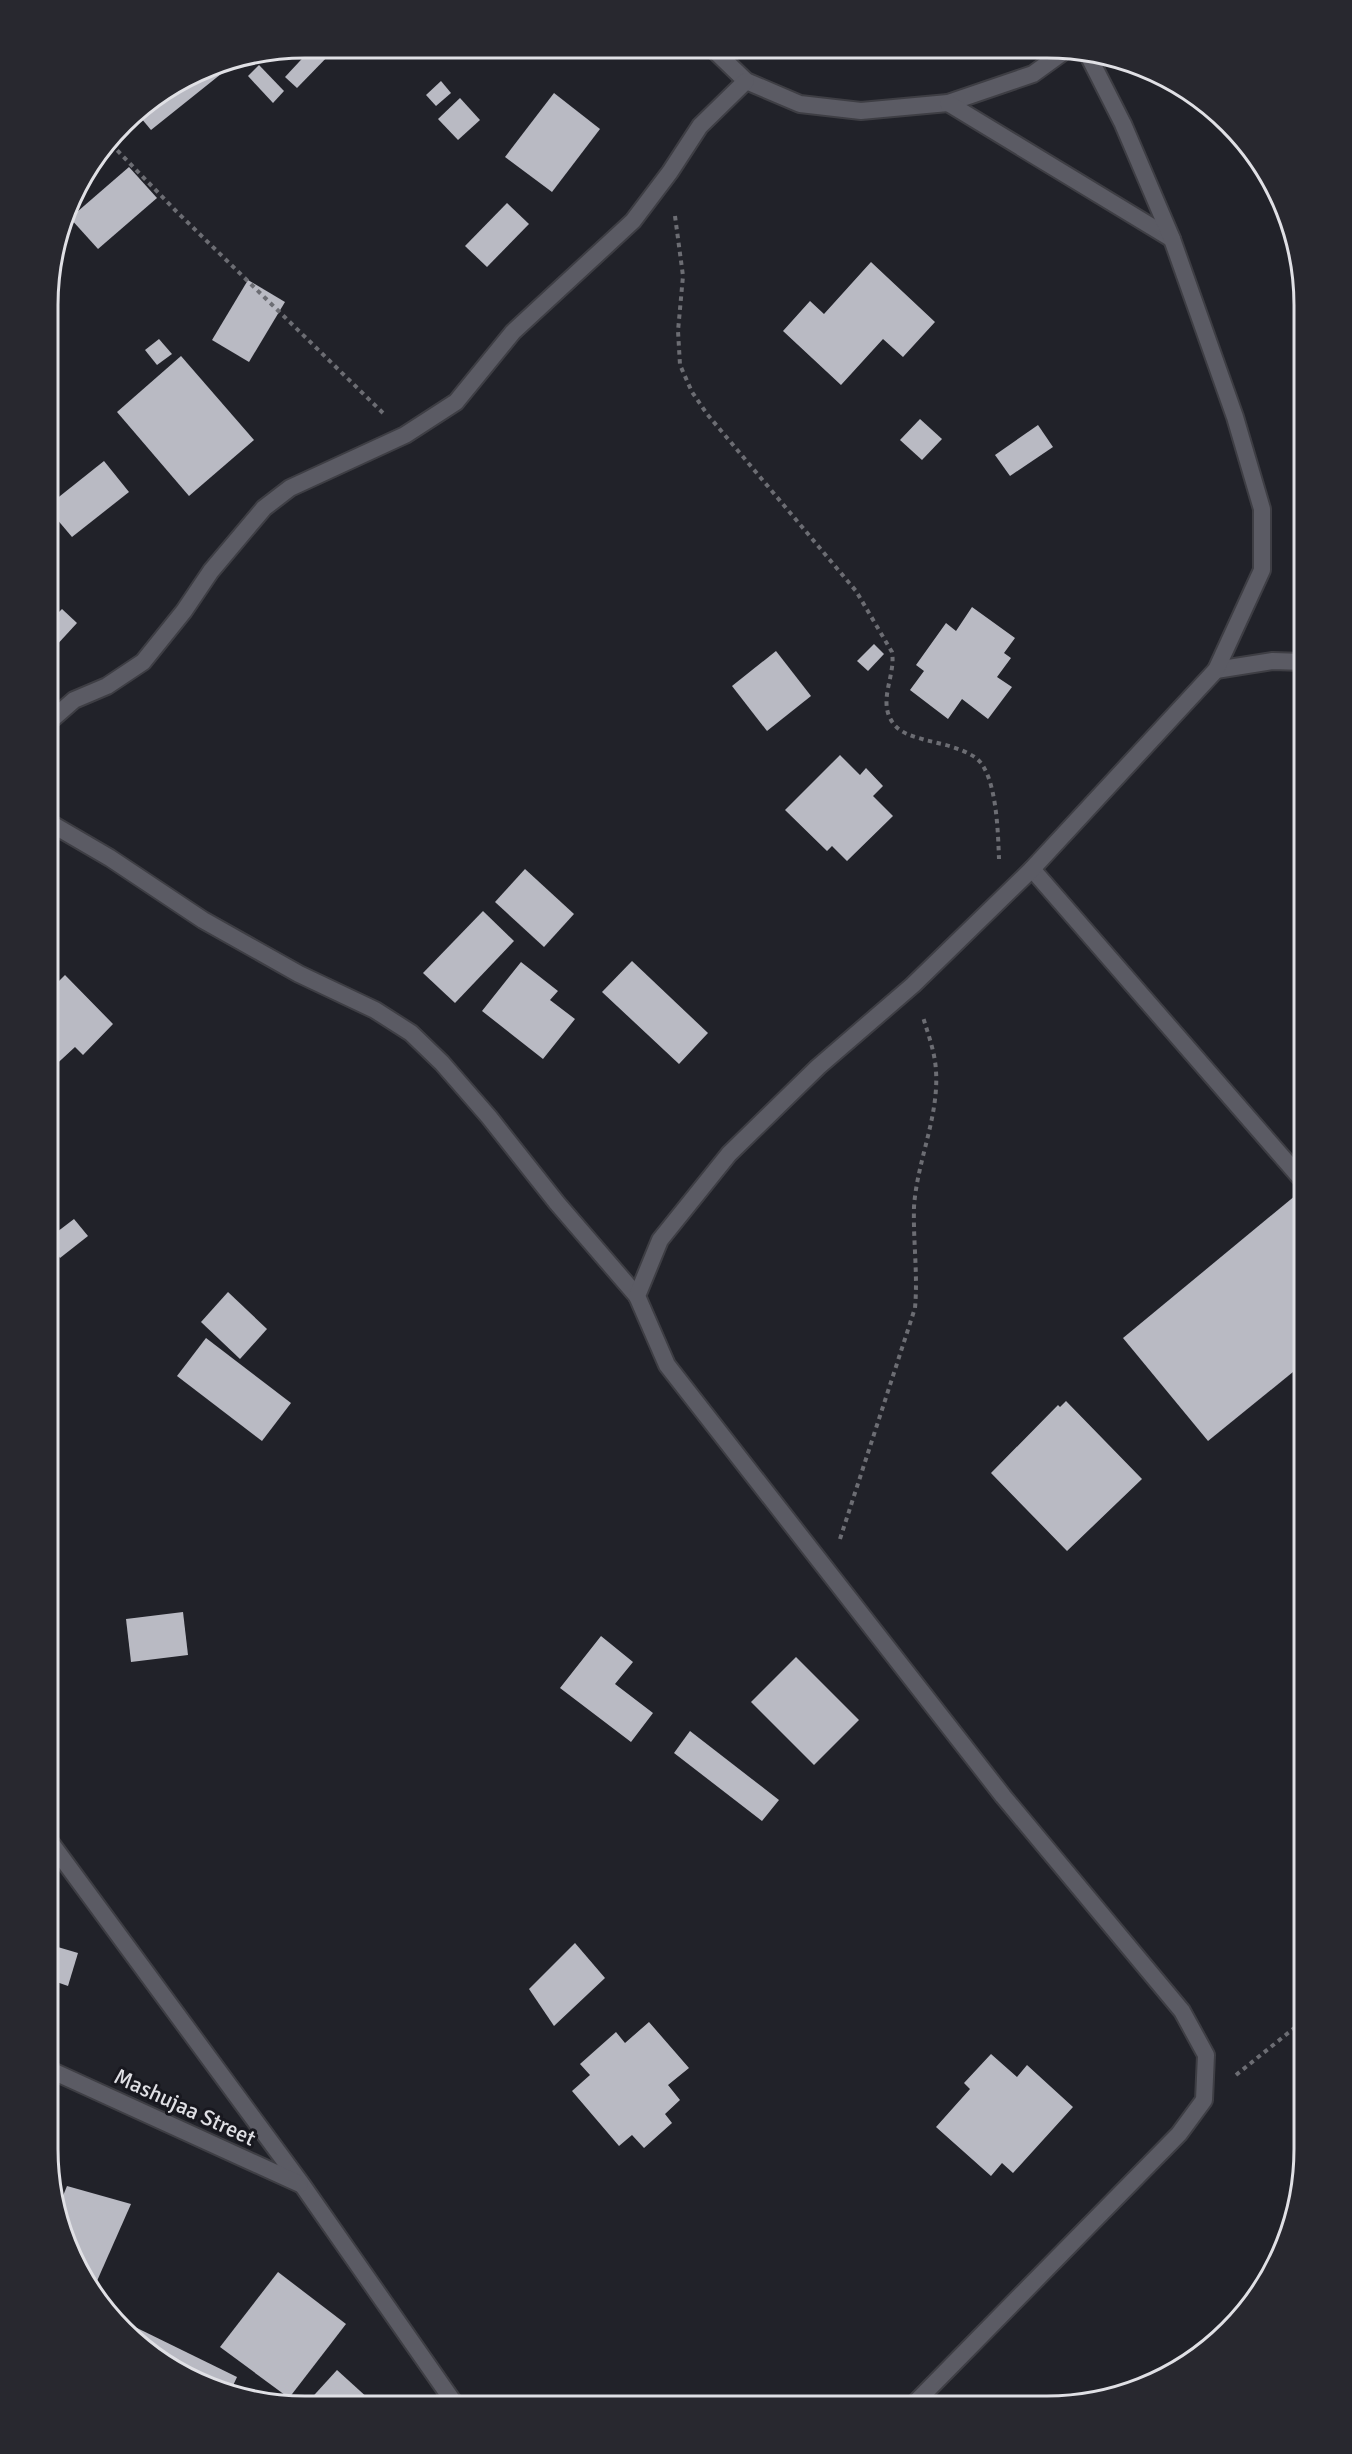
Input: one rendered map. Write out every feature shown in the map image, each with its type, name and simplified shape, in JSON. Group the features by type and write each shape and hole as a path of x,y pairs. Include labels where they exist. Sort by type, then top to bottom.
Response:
{"street":[{"path":"722,58 746,81 800,104 861,111 948,103 1034,74 1055,59"},
{"path":"637,1296 660,1240 729,1154 818,1067 913,985 1032,869 1216,670 1262,570 1262,509 1234,417 1172,239 1123,124 1092,63"},
{"path":"58,714 74,700 107,686 142,662 184,611 211,571 264,508 290,488 405,435 456,402 513,332 546,299 633,221 670,172 700,126 746,81"},
{"path":"948,103 1172,239"},
{"path":"1216,670 1273,661 1294,662"},
{"path":"58,828 110,858 203,920 299,974 375,1010 411,1034 442,1063 637,1296 667,1365 1003,1796 1182,2011 1206,2055 1204,2100 1179,2134 922,2396"},
{"path":"1032,869 1294,1170"},
{"path":"58,1853 303,2186 449,2396"},
{"name":"Mashujaa Street","path":"58,2074 303,2186"}],"path":[{"path":"115,149 405,435"},
{"path":"670,172 682,276 678,331 680,365 692,392 707,414 856,591 892,652 893,662 885,703 893,723 905,734 963,751 978,760 988,777 997,823 1002,898"},
{"path":"828,1574 915,1308 917,1288 914,1209 916,1182 931,1125 936,1070 932,1047 913,985"},
{"path":"1204,2100 1294,2029"}],"building":[{"path":"302,58 326,58 297,88 285,77"},
{"path":"259,65 284,91 273,103 248,76"},
{"path":"222,73 151,130 143,120 155,110 196,84"},
{"path":"441,81 451,93 436,106 426,95"},
{"path":"554,93 600,129 552,192 505,157"},
{"path":"460,98 480,120 458,140 438,119"},
{"path":"129,167 157,198 98,249 73,222 77,212"},
{"path":"507,203 529,224 487,267 465,246"},
{"path":"871,262 935,322 903,357 883,339 841,385 783,331 810,301 824,314"},
{"path":"248,280 285,302 249,362 212,340"},
{"path":"159,339 172,354 157,365 145,350"},
{"path":"181,356 254,440 189,496 117,412"},
{"path":"920,419 942,439 922,460 900,440"},
{"path":"1038,425 1053,447 1010,476 995,455"},
{"path":"104,461 129,492 72,537 58,520 58,498"},
{"path":"972,607 1015,638 1004,653 1011,658 997,677 1012,687 988,719 962,699 948,719 910,690 924,671 916,665 946,623 956,631"},
{"path":"62,609 77,623 58,644 58,613"},
{"path":"874,644 884,654 868,671 857,661"},
{"path":"776,651 811,696 767,731 732,686"},
{"path":"840,755 860,775 866,768 883,786 873,796 893,816 847,861 832,846 827,851 785,810"},
{"path":"525,869 574,914 544,947 495,902"},
{"path":"483,911 514,941 455,1003 423,973"},
{"path":"632,961 708,1033 679,1064 602,992"},
{"path":"521,962 558,991 550,1000 575,1019 543,1059 482,1011"},
{"path":"65,975 113,1024 83,1055 75,1047 58,1063 58,982"},
{"path":"1294,1197 1294,1371 1208,1441 1123,1338"},
{"path":"74,1219 88,1236 60,1258 58,1231"},
{"path":"228,1292 267,1329 240,1359 201,1322"},
{"path":"206,1338 291,1403 262,1441 177,1376"},
{"path":"1066,1401 1142,1479 1067,1551 991,1473 1058,1405 1060,1407"},
{"path":"183,1612 188,1655 131,1662 126,1619"},
{"path":"601,1636 633,1662 615,1684 653,1713 631,1742 560,1688"},
{"path":"796,1657 859,1720 814,1765 751,1702"},
{"path":"690,1731 779,1800 762,1821 674,1753"},
{"path":"575,1943 605,1978 554,2026 529,1989"},
{"path":"58,1947 78,1953 68,1986 58,1982"},
{"path":"649,2022 689,2068 668,2085 680,2100 665,2114 672,2123 644,2148 632,2135 619,2146 572,2091 590,2075 580,2064 616,2032 625,2043"},
{"path":"991,2054 1017,2077 1027,2065 1073,2107 1013,2173 1002,2163 991,2176 936,2127 970,2089 964,2083"},
{"path":"67,2186 131,2204 97,2281 77,2243 63,2196"},
{"path":"278,2272 346,2324 291,2395 284,2394 220,2347"},
{"path":"137,2328 237,2377 234,2384 211,2377 168,2354"},
{"path":"337,2370 366,2396 313,2396"}]}
